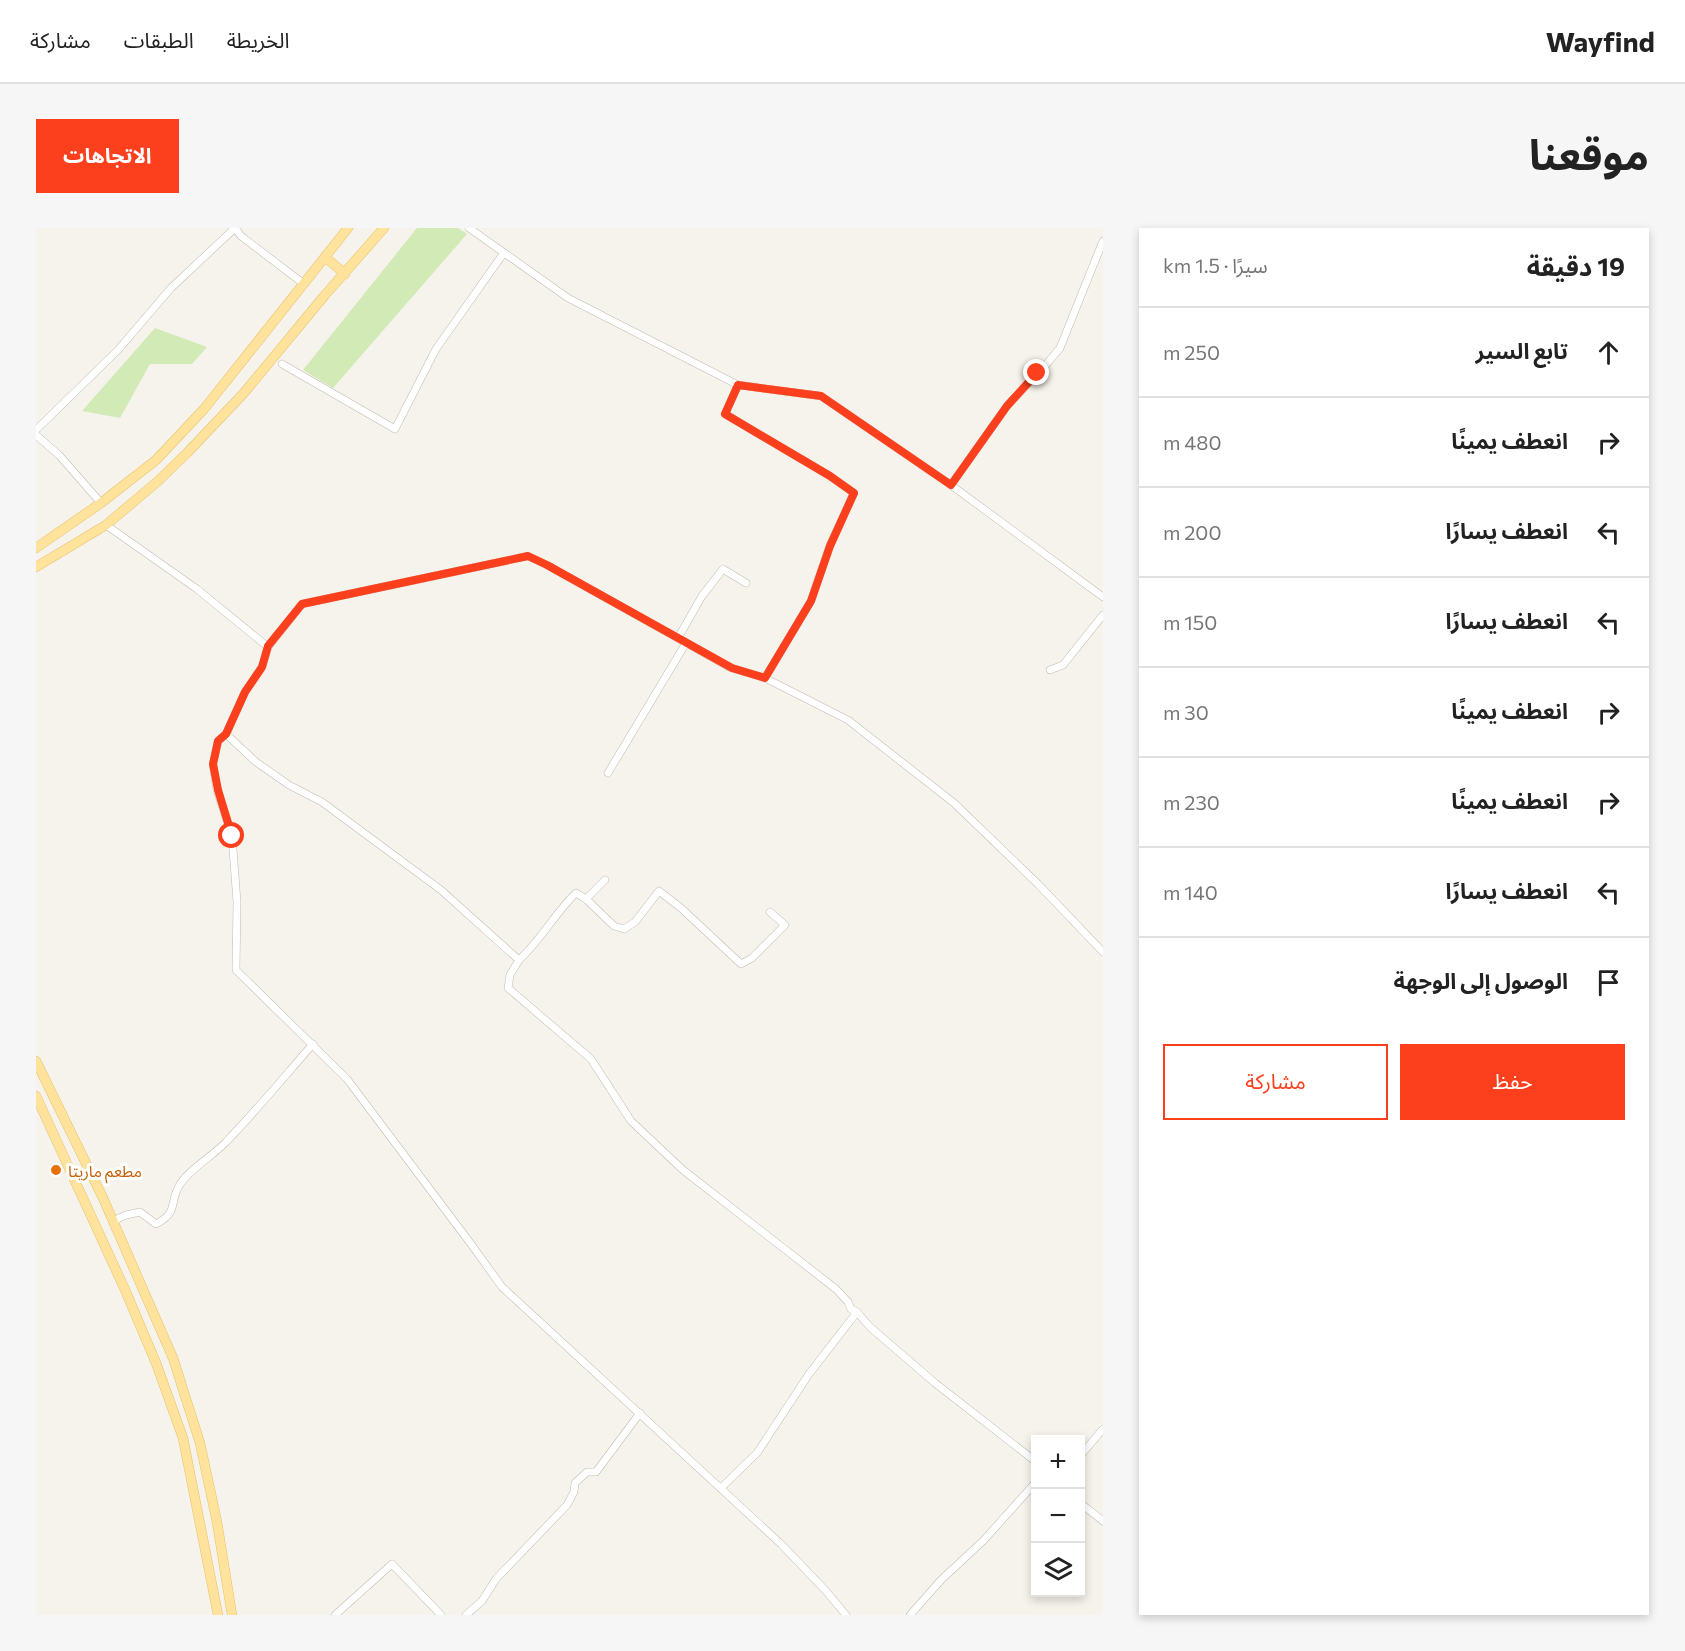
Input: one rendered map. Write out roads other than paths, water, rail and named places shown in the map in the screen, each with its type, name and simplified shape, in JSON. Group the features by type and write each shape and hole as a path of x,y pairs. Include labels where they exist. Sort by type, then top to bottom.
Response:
{"main road":[{"path":"36,548 101,503 156,460 204,409 348,228"},
{"path":"36,567 106,525 157,482 243,394 384,228"},
{"path":"325,257 345,274"},
{"path":"36,1061 103,1198 173,1358 200,1443 217,1522 232,1615"},
{"path":"36,1096 126,1292 156,1363 183,1438 218,1615"},
{"path":"86,1205 103,1198"},
{"path":"143,1335 161,1329"}],"street":[{"path":"36,430 118,350 171,288 235,228 241,236 304,284"},
{"path":"469,228 568,298 738,385 821,396 951,485 1103,597"},
{"path":"951,485 1007,406 1060,348 1103,241"},
{"path":"282,364 395,429 436,349 503,254"},
{"path":"738,385 725,414 830,476 854,493 830,546 811,601 765,678"},
{"path":"36,435 59,455 101,503"},
{"path":"106,525 197,589 268,646"},
{"path":"846,1615 782,1544 502,1287 347,1079 236,970 237,902 232,836 213,764 218,741 226,734 245,692 262,667 268,646 302,604 528,556 732,668 765,678 848,720 954,803 1038,884 1103,952"},
{"path":"678,638 702,596 723,568 746,582"},
{"path":"1050,670 1063,665 1103,615"},
{"path":"608,773 686,643"},
{"path":"226,734 256,762 288,785 322,802 441,890 519,960"},
{"path":"586,899 605,880"},
{"path":"770,912 785,925 752,958 741,964 681,908 659,891 635,922 624,929 614,926 586,899 576,893 519,960 510,975 508,988 591,1059 631,1121 683,1170 836,1288 851,1309 857,1312 870,1327 935,1383 1031,1458"},
{"path":"113,1221 140,1212 156,1224 164,1219 172,1209 178,1187 226,1143 313,1044"},
{"path":"721,1488 756,1453 809,1374 857,1312"},
{"path":"466,1615 482,1601 496,1579 567,1505 574,1492 574,1483 587,1472 596,1472 640,1413"},
{"path":"1085,1450 1103,1429"},
{"path":"910,1615 935,1587 984,1540 1031,1487"},
{"path":"1085,1507 1103,1521"},
{"path":"335,1615 392,1564 441,1615"}],"place":[{"name":"مطعم ماريتا","path":"56,1170"}]}
